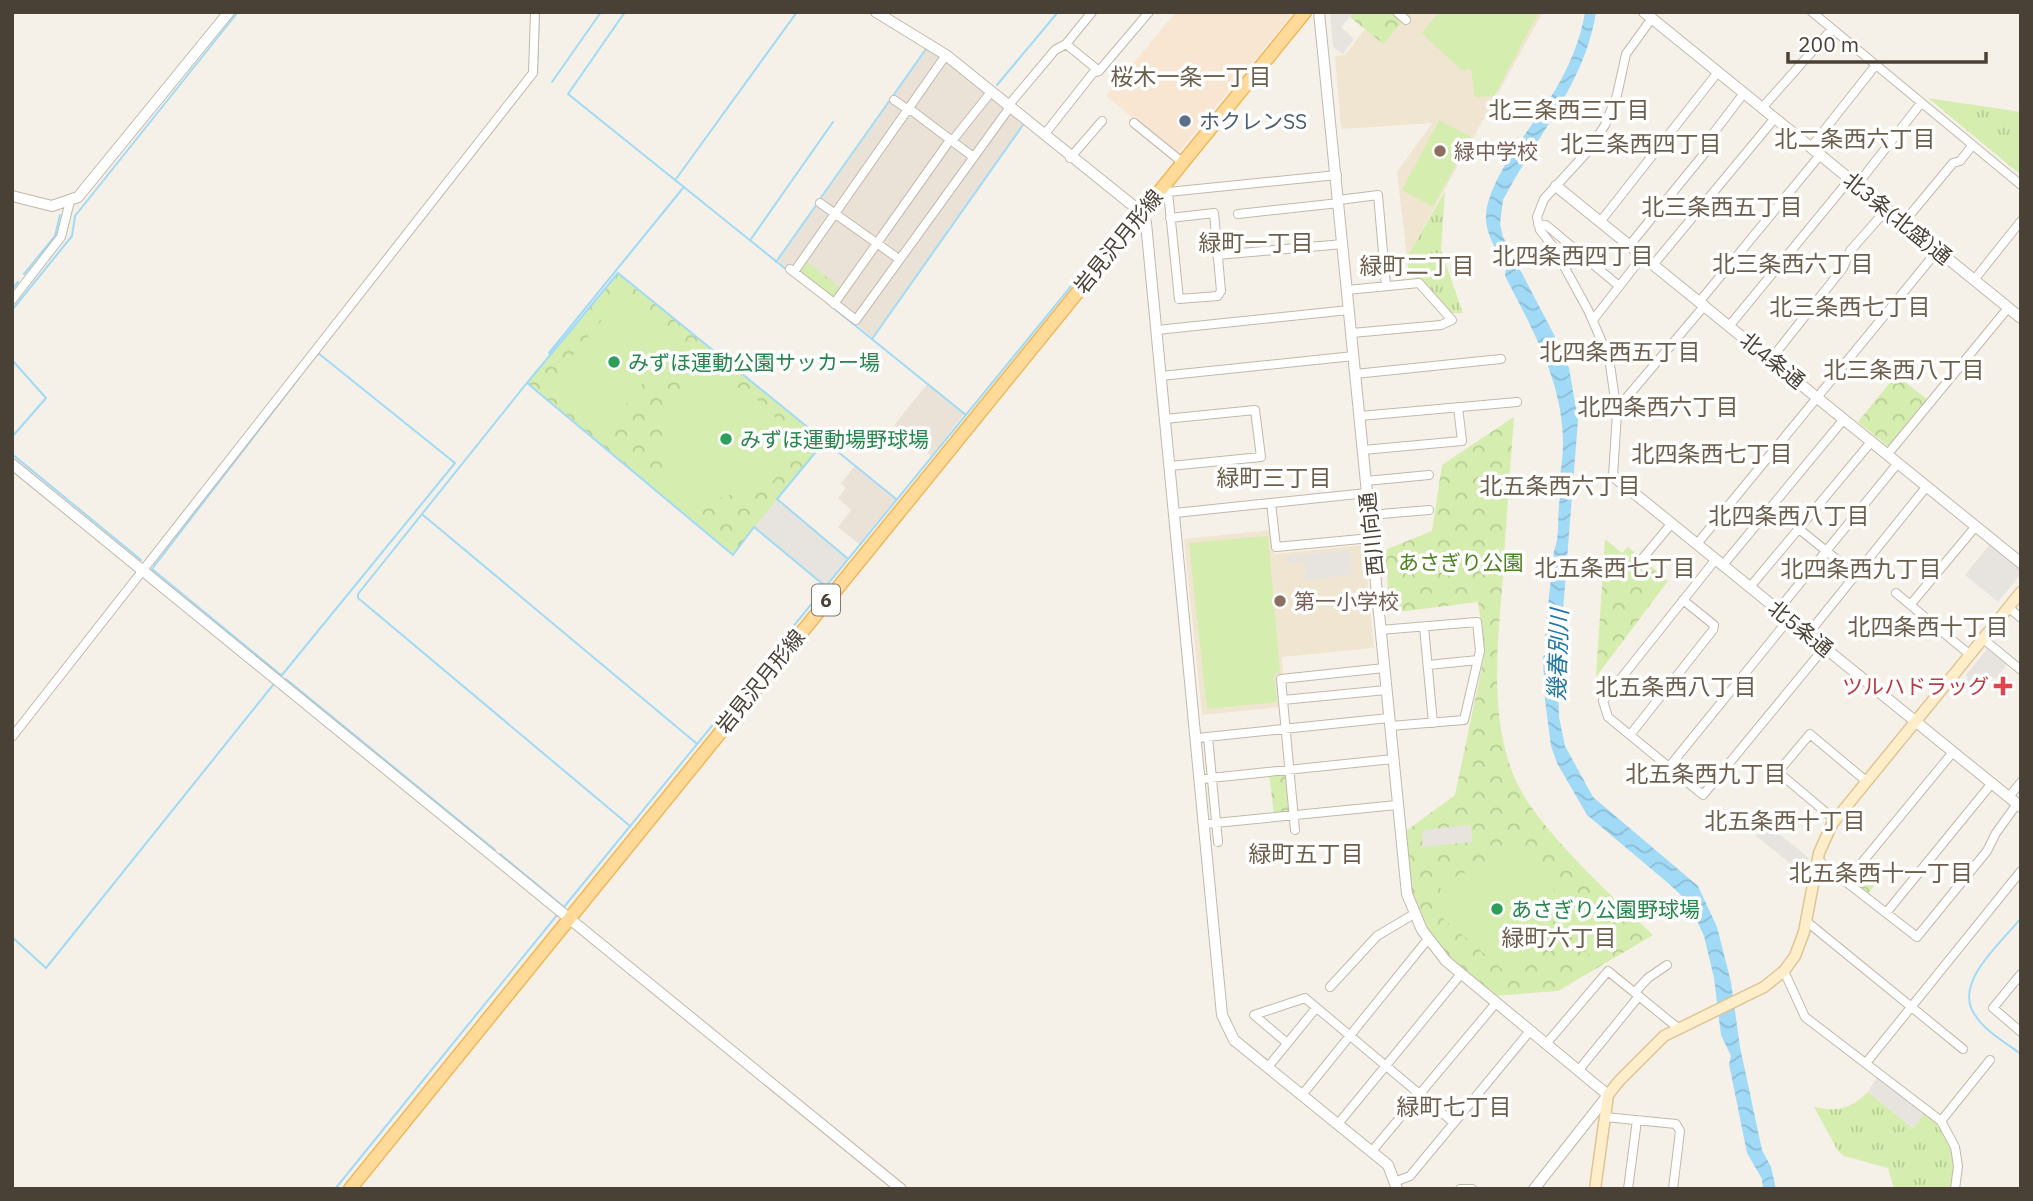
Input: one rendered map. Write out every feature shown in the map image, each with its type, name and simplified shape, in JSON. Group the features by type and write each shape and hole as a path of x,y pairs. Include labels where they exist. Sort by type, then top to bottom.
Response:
{"main road":[{"name":"岩見沢月形線","path":"349,1189 1141,212 1165,188 1182,162 1305,12"},
{"path":"1595,1189 1608,1095 1647,1050 1683,1025 1753,992 1784,971 1799,949 1818,860 1835,820 2021,592"}],"street":[{"path":"12,196 45,205 70,201 85,190 229,12"},
{"path":"12,737 533,73 535,12"},
{"path":"876,12 946,55 1070,158 1141,212 1146,223 1222,1015 1234,1040 1388,1165 1397,1185 1410,1176 1530,1031"},
{"path":"946,55 836,214 792,271 856,320 1009,107 1055,50 1066,44 1092,12"},
{"path":"1044,135 1093,74 1099,71 1149,12"},
{"name":"西川向通","path":"1319,12 1405,884 1414,914 1428,939 1461,974 1608,1095"},
{"path":"1397,12 1406,20"},
{"path":"1812,12 2021,185"},
{"path":"1613,475 1617,409 1613,374 1592,320 1538,224 1538,211 1556,186 1590,149 1605,125 1617,95 1626,54 1651,14"},
{"name":"北3条(北盛)通","path":"1651,14 1718,72 2021,318"},
{"path":"1762,108 1832,29"},
{"path":"1066,44 1099,71"},
{"path":"1811,148 1875,66"},
{"path":"1600,222 1718,72"},
{"path":"834,304 951,140 991,92"},
{"path":"1629,246 1708,149 1712,135 1744,93"},
{"path":"894,100 972,156"},
{"path":"1730,325 1921,103"},
{"path":"1653,265 1775,118"},
{"path":"1070,158 1102,121"},
{"path":"1134,123 1182,162"},
{"path":"1904,222 1953,163 1960,161 1972,146"},
{"path":"1617,409 1821,155"},
{"path":"1170,218 1214,213 1218,296 1179,299 1165,188 1336,175"},
{"name":"北4条通","path":"1556,186 2021,563"},
{"path":"1238,214 1378,195 1386,286"},
{"path":"12,300 61,237 70,201"},
{"path":"820,203 899,259"},
{"path":"1770,359 1843,268 1850,251 1888,209"},
{"path":"1974,279 2021,221"},
{"path":"1538,224 1546,225 1619,286"},
{"path":"1217,255 1343,244"},
{"path":"1697,544 1938,250"},
{"path":"1592,320 1642,257"},
{"path":"1347,290 1419,283 1452,320 1441,325 1352,333"},
{"path":"1887,455 2007,308"},
{"path":"1157,330 1349,310"},
{"path":"1161,376 1354,356"},
{"path":"1355,374 1502,359"},
{"path":"1360,416 1517,402"},
{"path":"1363,450 1462,440 1458,407"},
{"path":"1165,419 1255,411 1261,457 1170,466"},
{"path":"1825,648 1703,795 1605,713 1605,696 1683,600 1720,562 1844,419"},
{"path":"1750,587 1871,442"},
{"path":"1778,610 1898,463"},
{"path":"12,464 901,1189"},
{"path":"1366,481 1429,475"},
{"name":"北5条通","path":"1613,475 2016,803"},
{"path":"1808,634 1927,486"},
{"path":"1175,513 1367,493"},
{"path":"1271,503 1276,547 1371,538"},
{"path":"1369,515 1429,510"},
{"path":"1642,559 1672,523"},
{"path":"1911,604 1976,526"},
{"path":"1799,529 1856,575"},
{"path":"1896,593 1969,654"},
{"path":"1630,735 1713,631 1714,625 1683,600"},
{"path":"2008,607 2021,618"},
{"path":"1669,767 1789,619"},
{"path":"1196,738 1389,722 1433,723 1464,720 1478,660 1477,622 1380,631"},
{"path":"1424,627 1433,723"},
{"path":"1982,638 2021,670"},
{"path":"1427,665 1478,660"},
{"path":"1295,830 1281,680 1384,668"},
{"path":"1283,700 1386,690"},
{"path":"1835,820 1778,772 1810,734 1866,781"},
{"path":"1208,737 1218,842"},
{"path":"1846,882 1953,752"},
{"path":"1201,779 1392,759"},
{"path":"1818,860 1917,937 1986,851 2016,803 2021,782"},
{"path":"1886,913 1992,783"},
{"path":"1205,824 1397,805"},
{"path":"1866,1063 2021,871"},
{"path":"1330,987 1377,936 1414,914"},
{"path":"1806,921 1963,1049"},
{"path":"1302,1095 1428,939"},
{"path":"1578,1071 1648,978 1667,965"},
{"path":"1546,1044 1608,971 1683,1025"},
{"path":"1784,971 1805,1017 1941,1121 1955,1147 1955,1189"},
{"path":"1338,1124 1461,974"},
{"path":"2021,974 1993,1008 2021,1031"},
{"path":"1287,1043 1254,1015 1305,998 1454,1123"},
{"path":"1372,1151 1496,1003"},
{"path":"1268,1067 1316,1008"},
{"path":"1941,1121 1990,1060"},
{"path":"1534,1189 1608,1095"},
{"path":"1605,1117 1676,1124 1680,1131 1672,1189"},
{"path":"1628,1189 1637,1120"},
{"path":"1460,1189 1472,1189"}],"shaded area":[{"path":"1176,12 1294,12 1177,154 1106,96"},
{"path":"1330,12 1354,12 1341,27 1354,39 1343,54 1333,47"},
{"name":"緑中学校","path":"1408,12 1543,12 1407,257 1397,172 1432,123 1341,129 1335,56 1345,55 1365,29 1383,44"},
{"path":"928,47 950,60 1024,124 872,337 778,261"},
{"path":"928,383 965,413 931,456 894,425"},
{"path":"855,466 896,499 859,544 838,527 851,510 838,498 846,488 841,483"},
{"path":"777,500 847,559 825,585 755,526"},
{"name":"第一小学校","path":"1271,530 1274,554 1364,545 1374,648 1282,657 1283,675 1278,677 1281,707 1202,715 1184,539"},
{"path":"1990,544 2021,569 2021,574 1998,602 1965,575"},
{"path":"1350,550 1352,575 1306,580 1304,561 1287,563 1287,556"},
{"path":"1987,649 2007,664 1996,679 1991,676 1979,692 1965,681 1968,678 1966,675"},
{"path":"1471,825 1472,842 1422,847 1423,830"},
{"path":"1764,826 1772,833 1774,830 1809,858 1802,873 1756,836"},
{"path":"1878,1076 1925,1112 1913,1128 1868,1092"}],"green space":[{"path":"1354,12 1393,12 1403,21 1383,44 1350,17"},
{"path":"1439,12 1539,12 1494,96 1475,97 1471,69 1461,70 1422,33"},
{"path":"1928,98 2021,112 2021,175"},
{"path":"1439,120 1471,137 1433,207 1402,190"},
{"path":"1445,191 1441,250 1463,313 1452,313 1422,280 1409,275 1407,257"},
{"path":"806,261 842,289 834,299 798,271"},
{"path":"618,274 824,441 777,500 847,559 825,585 755,526 733,554 528,383"},
{"name":"みずほ運動公園サッカー場","path":"621,297 676,343 606,428 551,381"},
{"path":"1896,375 1928,400 1890,448 1858,422"},
{"name":"みずほ運動場野球場","path":"702,377 720,380 756,399 772,413 783,429 788,446 785,464 773,481 689,508 663,486 664,438 670,407 677,394 687,384"},
{"name":"あさぎり公園","path":"1514,417 1497,680 1501,732 1507,757 1526,800 1541,820 1578,862 1653,935 1558,991 1492,996 1433,941 1412,902 1402,834 1455,795 1485,652 1478,602 1390,613 1385,550 1432,531 1442,465"},
{"path":"1268,536 1280,673 1274,674 1277,702 1207,709 1189,543"},
{"path":"1605,539 1622,553 1628,547 1668,581 1596,677"},
{"path":"1289,770 1293,814 1274,816 1269,772"},
{"name":"あさぎり公園野球場","path":"1522,847 1539,861 1550,878 1555,896 1555,915 1549,933 1539,949 1523,962 1503,970 1438,914 1441,883"},
{"path":"1868,857 1885,872 1866,896 1848,882"},
{"path":"1595,900 1619,931 1589,955 1564,924"},
{"path":"1868,1092 1913,1128 1925,1112 1934,1121 1950,1147 1952,1189 1894,1189 1888,1168 1844,1156 1838,1151 1814,1107 1843,1108"}],"water":[{"name":"幾春別川","path":"1585,12 1596,12 1581,63 1557,110 1503,200 1500,224 1503,237 1569,368 1578,420 1558,674 1559,717 1565,746 1593,797 1698,886 1717,927 1731,982 1740,1047 1762,1150 1771,1167 1776,1189 1763,1189 1762,1179 1747,1153 1729,1064 1731,1056 1721,1035 1714,978 1704,936 1694,915 1683,897 1587,815 1557,763 1551,746 1543,657 1549,650 1545,633 1558,530 1561,493 1557,488 1563,431 1552,378 1531,327 1505,276 1506,269 1491,239 1486,220 1493,189 1501,172 1554,92 1569,64"}],"waterway":[{"path":"12,310 72,236 75,216 238,12"},
{"path":"537,74 539,12"},
{"path":"552,82 601,12"},
{"path":"625,12 568,94 787,270"},
{"path":"676,179 797,12"},
{"path":"997,85 1058,12"},
{"path":"820,199 926,49"},
{"path":"751,239 833,122"},
{"path":"872,339 1023,125"},
{"path":"549,353 683,188"},
{"path":"776,262 817,204"},
{"path":"500,854 564,907 1130,214"},
{"path":"24,274 55,236 60,215"},
{"path":"825,586 754,527 733,555 527,383 618,273 896,499"},
{"path":"12,289 18,282"},
{"path":"826,302 966,415"},
{"path":"282,675 455,463 318,353"},
{"path":"12,360 46,398 12,437"},
{"path":"281,675 152,569 299,378"},
{"path":"526,384 358,594 358,598 630,826"},
{"path":"824,442 777,499 847,558"},
{"path":"12,454 141,560"},
{"path":"423,515 696,743"},
{"path":"286,679 495,850"},
{"path":"12,937 46,968 273,685"},
{"path":"335,1189 557,915"},
{"path":"2021,918 1982,964 1970,990 1970,1003 1975,1015 1984,1026 2021,1054"}],"place":[{"name":"ホクレンSS","path":"1185,121"},
{"name":"緑中学校","path":"1440,151"},
{"name":"みずほ運動公園サッカー場","path":"614,362"},
{"name":"みずほ運動場野球場","path":"726,439"},
{"name":"第一小学校","path":"1280,601"},
{"name":"ツルハドラッグ","path":"2003,686"},
{"name":"あさぎり公園野球場","path":"1497,909"}],"district":[{"name":"桜木一条一丁目","path":"1191,76"},
{"name":"北三条西三丁目","path":"1569,109"},
{"name":"北二条西六丁目","path":"1855,138"},
{"name":"北三条西四丁目","path":"1641,143"},
{"name":"北三条西五丁目","path":"1722,206"},
{"name":"緑町一丁目","path":"1256,242"},
{"name":"北四条西四丁目","path":"1573,255"},
{"name":"北三条西六丁目","path":"1793,263"},
{"name":"緑町二丁目","path":"1417,265"},
{"name":"北三条西七丁目","path":"1850,306"},
{"name":"北四条西五丁目","path":"1620,351"},
{"name":"北三条西八丁目","path":"1904,369"},
{"name":"北四条西六丁目","path":"1658,406"},
{"name":"北四条西七丁目","path":"1712,453"},
{"name":"緑町三丁目","path":"1274,477"},
{"name":"北五条西六丁目","path":"1560,485"},
{"name":"北四条西八丁目","path":"1789,515"},
{"name":"北五条西七丁目","path":"1615,567"},
{"name":"北四条西九丁目","path":"1861,568"},
{"name":"北四条西十丁目","path":"1928,626"},
{"name":"北五条西八丁目","path":"1676,686"},
{"name":"北五条西九丁目","path":"1706,773"},
{"name":"北五条西十丁目","path":"1785,820"},
{"name":"緑町五丁目","path":"1306,853"},
{"name":"北五条西十一丁目","path":"1881,872"},
{"name":"緑町六丁目","path":"1559,937"},
{"name":"緑町七丁目","path":"1454,1106"}]}
